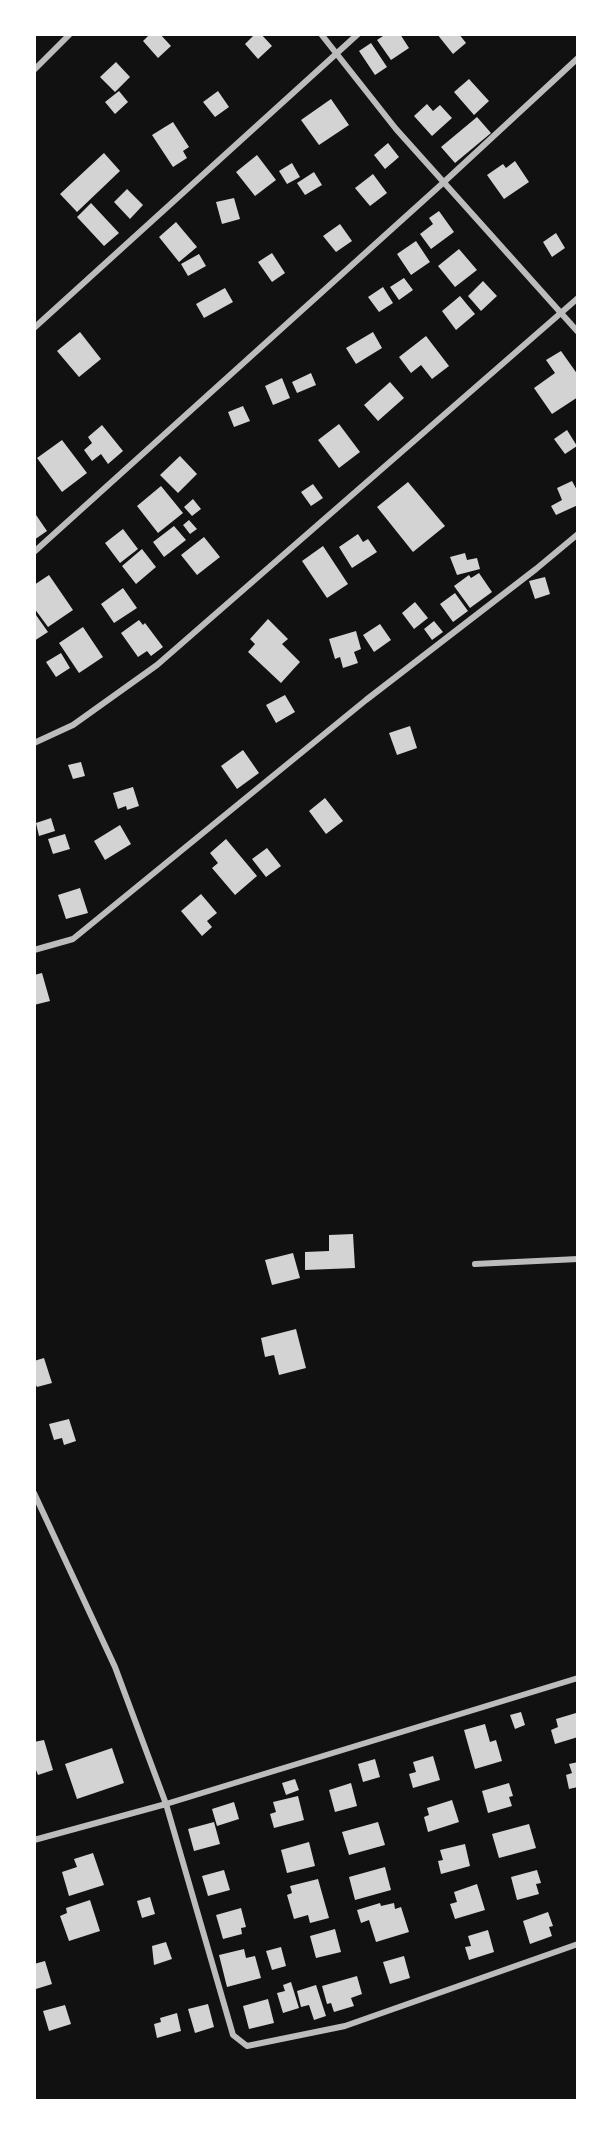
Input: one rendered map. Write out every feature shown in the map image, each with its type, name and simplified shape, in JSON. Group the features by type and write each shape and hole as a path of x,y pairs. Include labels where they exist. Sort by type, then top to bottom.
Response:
{"street":[{"path":"34,70 70,34"},
{"path":"321,34 396,129 578,332"},
{"path":"34,328 358,34"},
{"path":"34,552 578,58"},
{"path":"34,743 73,725 157,665 578,298"},
{"path":"34,950 73,939 366,700 578,534"},
{"path":"476,1264 578,1259"},
{"path":"34,1493 116,1667 166,1804 232,2035 247,2046 345,2026 578,1944"},
{"path":"34,1840 166,1804 578,1678"}],"building":[{"path":"150,34 160,34 171,46 158,58 143,41"},
{"path":"255,34 261,34 272,46 258,59 245,44"},
{"path":"386,34 400,34 409,48 391,60 377,40"},
{"path":"437,34 459,34 466,43 453,54"},
{"path":"371,43 387,67 375,75 359,51"},
{"path":"116,62 130,77 115,92 100,77"},
{"path":"469,79 489,101 474,115 454,92"},
{"path":"119,91 128,102 115,114 105,102"},
{"path":"218,91 229,107 215,117 203,102"},
{"path":"331,99 349,125 319,145 301,120"},
{"path":"427,104 433,111 440,105 452,118 432,136 414,116"},
{"path":"477,117 491,133 455,163 441,147"},
{"path":"173,122 189,147 183,151 187,158 173,167 152,135"},
{"path":"388,143 399,157 385,169 374,155"},
{"path":"104,153 120,171 77,212 60,194"},
{"path":"257,155 276,180 255,196 236,172"},
{"path":"515,161 529,182 504,199 487,175 503,164 506,168"},
{"path":"292,163 300,177 287,184 279,171"},
{"path":"314,172 322,185 305,195 297,183"},
{"path":"373,174 387,193 370,206 355,188"},
{"path":"127,189 143,205 130,219 114,202"},
{"path":"234,198 240,219 222,224 216,202"},
{"path":"91,203 119,233 104,246 77,217"},
{"path":"439,211 454,232 431,249 420,234 433,224 429,218"},
{"path":"176,222 197,247 179,262 159,237"},
{"path":"340,224 352,241 336,252 323,236"},
{"path":"556,233 565,248 552,257 543,242"},
{"path":"416,241 430,262 411,275 397,254"},
{"path":"459,249 477,270 455,287 438,266"},
{"path":"272,253 285,273 272,282 258,262"},
{"path":"199,254 206,266 188,276 181,264"},
{"path":"404,278 413,290 399,300 390,287"},
{"path":"483,281 497,296 481,311 468,296"},
{"path":"383,287 393,303 379,312 368,297"},
{"path":"225,288 233,302 204,318 196,304"},
{"path":"460,296 475,314 456,330 442,311"},
{"path":"80,332 101,359 79,377 57,351"},
{"path":"373,332 382,348 356,364 346,348"},
{"path":"426,336 449,366 432,379 421,365 411,373 399,357"},
{"path":"561,351 578,375 578,397 552,414 534,388 555,373 546,360"},
{"path":"311,373 316,385 297,393 292,382"},
{"path":"282,378 290,398 273,405 265,386"},
{"path":"390,382 404,398 378,421 364,405"},
{"path":"243,406 250,421 234,427 228,412"},
{"path":"339,424 360,452 339,468 318,440"},
{"path":"102,425 123,451 108,464 101,454 92,461 84,450 92,443 88,437"},
{"path":"567,430 577,446 565,454 554,439"},
{"path":"62,440 87,473 62,492 37,458"},
{"path":"180,456 197,474 178,493 160,475"},
{"path":"572,481 578,492 578,505 556,515 551,506 562,500 557,488"},
{"path":"408,482 445,526 413,552 377,507"},
{"path":"313,484 323,498 311,506 301,492"},
{"path":"161,486 183,513 158,533 137,506"},
{"path":"193,499 201,509 192,516 184,507"},
{"path":"34,512 47,531 34,540"},
{"path":"189,520 197,529 190,534 183,525"},
{"path":"174,526 186,540 164,557 153,542"},
{"path":"123,529 138,549 120,563 105,543"},
{"path":"358,534 363,542 368,539 377,552 352,568 339,547"},
{"path":"204,537 220,557 197,575 181,555"},
{"path":"323,546 348,584 327,598 302,561"},
{"path":"142,549 156,567 136,584 122,566"},
{"path":"465,553 467,560 477,558 480,569 457,575 450,557"},
{"path":"479,573 492,592 470,608 454,586 469,575 471,578"},
{"path":"49,575 73,610 48,627 34,608 34,585"},
{"path":"545,577 550,594 535,599 529,581"},
{"path":"123,588 137,608 114,623 101,604"},
{"path":"455,593 468,611 453,622 440,604"},
{"path":"415,602 428,618 414,629 402,613"},
{"path":"36,615 48,632 34,641 34,617"},
{"path":"268,619 288,639 282,644 300,662 281,683 248,652 255,644 250,639"},
{"path":"139,620 143,625 145,623 163,647 151,656 147,651 138,657 121,633"},
{"path":"434,621 443,632 432,640 424,629"},
{"path":"380,624 391,640 374,652 363,635"},
{"path":"83,627 103,657 79,673 59,643"},
{"path":"356,631 361,649 354,652 358,663 343,668 340,657 335,659 329,639"},
{"path":"61,653 70,668 56,677 46,662"},
{"path":"285,695 295,712 276,723 266,705"},
{"path":"410,726 417,748 397,755 389,733"},
{"path":"243,750 259,773 237,789 221,766"},
{"path":"81,762 85,776 73,779 68,765"},
{"path":"133,787 139,806 127,810 126,806 118,809 113,793"},
{"path":"325,798 343,821 326,834 309,811"},
{"path":"51,818 55,831 39,836 36,823"},
{"path":"120,825 131,844 105,860 94,841"},
{"path":"65,834 70,849 53,854 48,839"},
{"path":"226,839 257,876 235,895 212,868 218,863 210,853"},
{"path":"267,848 281,866 266,877 252,859"},
{"path":"80,888 88,913 66,919 58,895"},
{"path":"201,894 217,913 207,921 212,927 202,936 181,911"},
{"path":"42,973 50,1001 34,1005 34,975"},
{"path":"353,1234 355,1268 305,1270 305,1252 329,1251 329,1235"},
{"path":"293,1253 300,1278 272,1285 265,1260"},
{"path":"296,1329 306,1368 279,1375 274,1355 265,1357 261,1338"},
{"path":"44,1358 52,1383 37,1387 34,1381 34,1361"},
{"path":"69,1419 76,1441 64,1445 62,1438 54,1440 49,1424"},
{"path":"521,1712 525,1725 515,1729 510,1715"},
{"path":"576,1713 578,1737 555,1744 551,1730 558,1727 556,1719"},
{"path":"485,1724 490,1742 496,1740 502,1761 475,1769 464,1730"},
{"path":"44,1740 53,1770 38,1775 34,1765 34,1742"},
{"path":"112,1748 124,1783 77,1799 65,1764"},
{"path":"433,1756 440,1780 413,1788 409,1774 416,1772 413,1762"},
{"path":"375,1759 380,1777 363,1782 358,1764"},
{"path":"578,1762 578,1787 569,1789 566,1775 572,1773 569,1764"},
{"path":"295,1779 299,1790 286,1795 282,1783"},
{"path":"351,1783 357,1806 335,1812 329,1790"},
{"path":"509,1783 513,1796 509,1797 512,1806 488,1813 482,1791"},
{"path":"298,1796 304,1820 274,1828 270,1814 276,1812 273,1802"},
{"path":"452,1800 459,1822 428,1832 424,1817 429,1815 427,1808"},
{"path":"234,1802 239,1819 217,1826 212,1809"},
{"path":"214,1822 220,1844 194,1851 188,1829"},
{"path":"378,1822 385,1845 349,1855 342,1832"},
{"path":"529,1824 536,1848 499,1858 492,1834"},
{"path":"309,1842 315,1866 287,1873 281,1850"},
{"path":"465,1844 470,1866 441,1874 438,1861 443,1860 440,1850"},
{"path":"93,1853 104,1885 69,1896 62,1872 77,1867 74,1859"},
{"path":"385,1867 391,1890 355,1900 349,1877"},
{"path":"224,1870 230,1890 208,1896 202,1876"},
{"path":"537,1870 541,1883 536,1884 539,1894 517,1900 511,1877"},
{"path":"318,1879 329,1918 310,1923 308,1915 294,1919 287,1895 292,1893 290,1886"},
{"path":"477,1884 485,1910 455,1919 450,1904 457,1902 454,1892"},
{"path":"150,1897 155,1914 142,1918 137,1901"},
{"path":"90,1900 100,1931 69,1941 60,1916 67,1913 66,1908"},
{"path":"380,1903 381,1906 394,1903 395,1909 401,1907 409,1932 376,1942 369,1920 361,1923 357,1910"},
{"path":"241,1908 246,1927 241,1928 242,1934 223,1939 216,1915"},
{"path":"548,1912 553,1926 549,1927 552,1936 530,1944 523,1921"},
{"path":"335,1929 341,1952 316,1958 310,1936"},
{"path":"488,1930 494,1952 469,1960 465,1947 471,1946 468,1936"},
{"path":"166,1942 172,1959 154,1965 152,1946"},
{"path":"281,1947 286,1966 272,1970 266,1951"},
{"path":"244,1949 246,1958 255,1956 261,1978 227,1987 219,1955"},
{"path":"404,1956 410,1978 390,1984 383,1962"},
{"path":"45,1961 52,1984 36,1989 34,1964"},
{"path":"357,1976 362,1994 351,1998 354,2006 334,2012 331,2003 327,2004 322,1986"},
{"path":"291,1982 299,2008 283,2013 277,1993 285,1991 283,1985"},
{"path":"316,1985 326,2016 314,2020 309,2005 301,2007 297,1991"},
{"path":"268,1999 274,2023 249,2029 243,2006"},
{"path":"208,2004 214,2027 195,2033 188,2009"},
{"path":"65,2005 71,2024 49,2031 43,2011"},
{"path":"177,2013 181,2031 157,2038 154,2024 161,2022 160,2018"}]}
